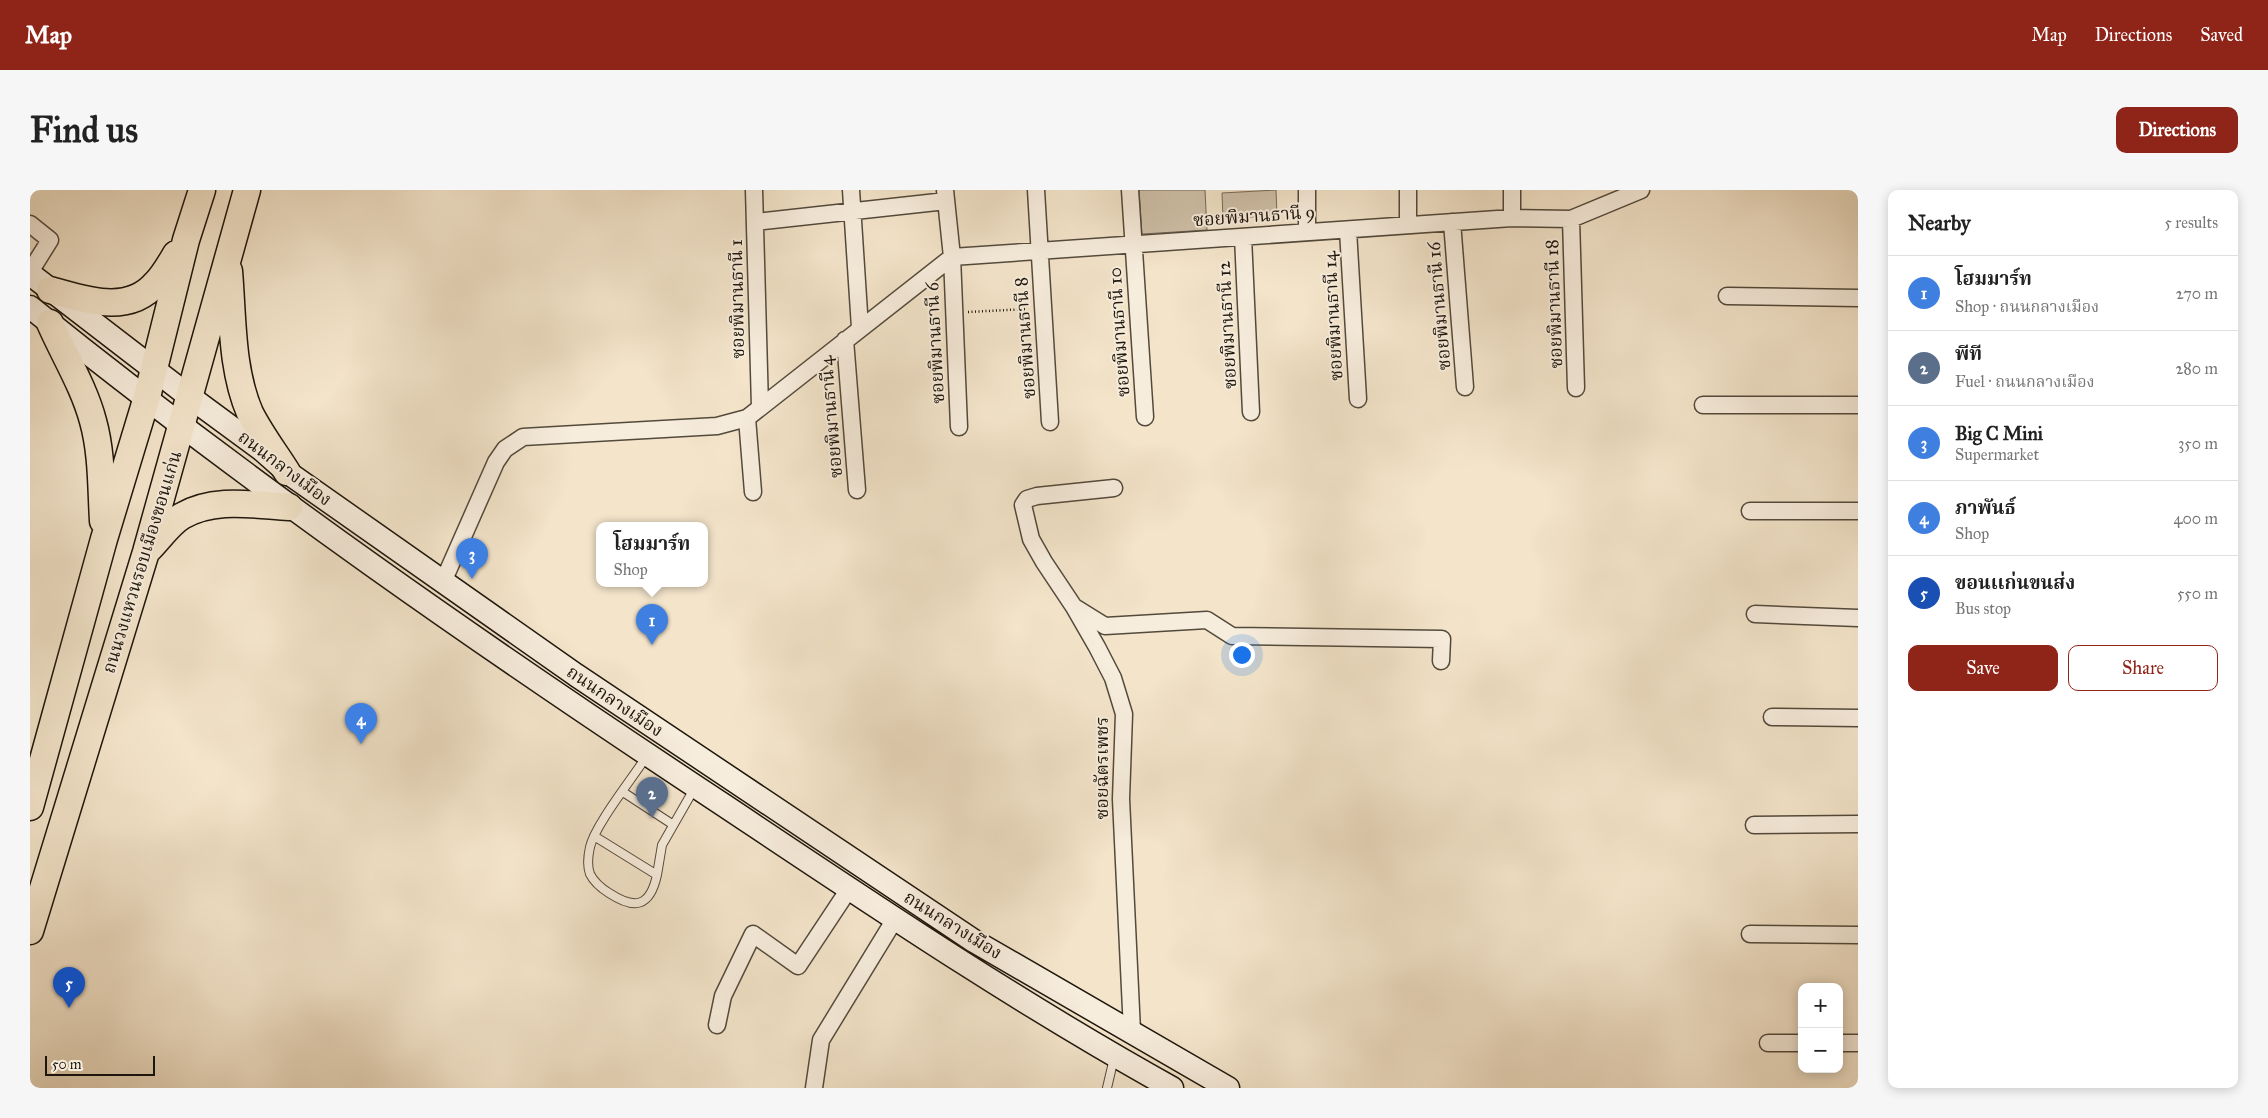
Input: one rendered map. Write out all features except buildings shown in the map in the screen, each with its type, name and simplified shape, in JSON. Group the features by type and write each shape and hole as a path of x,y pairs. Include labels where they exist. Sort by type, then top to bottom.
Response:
{"highway":[{"path":"30,807 104,539 146,397 186,240 202,190"},
{"name":"ถนนวงแหวนรอบเมืองขอนแก่น","path":"30,931 146,552 183,425 228,253 247,190"},
{"path":"37,279 96,302 112,304 126,301 142,295 155,284 186,240"},
{"path":"228,253 237,366 241,384 251,415 287,472"},
{"path":"40,315 86,400 93,423 99,458 104,539"},
{"path":"146,552 180,516 203,507 224,503 289,506"}],"main road":[{"name":"ถนนกลางเมือง","path":"37,279 262,450 287,472 662,733 974,940 1228,1088"},
{"name":"ถนนกลางเมือง","path":"40,315 289,506 647,755 964,965 1172,1088"},
{"path":"647,755 662,733"}],"street":[{"name":"ซอยพิมานธานี 1","path":"754,190 760,407"},
{"path":"851,190 860,328"},
{"name":"ซอยพิมานธานี 8","path":"1036,190 1050,422"},
{"name":"ซอยพิมานธานี 10","path":"1130,190 1144,417"},
{"path":"1307,190 1307,232"},
{"path":"1408,190 1408,225"},
{"path":"1512,190 1512,218"},
{"name":"ซอยพิมานธานี 9","path":"952,257 1512,218 1571,219 1618,196 1641,190"},
{"path":"755,222 852,211 946,196"},
{"name":"ซอยพิมานธานี 6","path":"946,196 952,257 959,427"},
{"name":"ซอยพิมานธานี 18","path":"1571,219 1576,388"},
{"name":"ซอยพิมานธานี 16","path":"1452,222 1465,387"},
{"path":"30,224 50,240 37,279"},
{"name":"ซอยพิมานธานี 14","path":"1348,230 1358,399"},
{"name":"ซอยพิมานธานี 12","path":"1242,237 1251,412"},
{"path":"443,582 496,462 505,449 523,437 717,426 747,418 952,257"},
{"path":"1727,296 1858,298"},
{"name":"ซอยพิมานธานี 4","path":"845,340 857,490"},
{"path":"1703,404 1858,405"},
{"path":"747,418 753,492"},
{"name":"ซอยฉัตรเพชร","path":"1114,488 1037,496 1027,499 1022,505 1032,539 1044,562 1074,607 1113,678 1124,714 1121,799 1132,1031"},
{"path":"1750,511 1858,511"},
{"path":"1074,607 1105,626 1207,620 1232,636 1442,639 1441,661"},
{"path":"1755,614 1858,618"},
{"path":"1772,717 1858,718"},
{"path":"1754,825 1858,824"},
{"path":"717,1025 723,996 752,934 798,966 849,889"},
{"path":"814,1088 821,1040 894,919"},
{"path":"1750,934 1858,935"},
{"path":"1768,1043 1798,1043"},
{"path":"1843,1043 1858,1043"}],"lane":[{"path":"647,755 594,836 588,856 590,874 601,887 612,895 629,903 642,902 651,893 662,845 672,824 696,787"},
{"path":"622,792 672,824"},
{"path":"594,836 656,875"},
{"path":"1107,1088 1115,1056"}],"path":[{"path":"954,312 1043,308"}],"shaded area":[{"path":"1139,190 1205,190 1207,230 1142,234"},
{"path":"1276,190 1277,216 1223,218 1222,193"}],"place":[{"name":"Big C Mini","path":"472,579"},
{"name":"โฮมมาร์ท","path":"652,645"},
{"name":"ภาพันธ์","path":"361,744"},
{"name":"พีที","path":"652,818"},
{"name":"ขอนเเก่นขนส่ง","path":"69,1008"}]}
